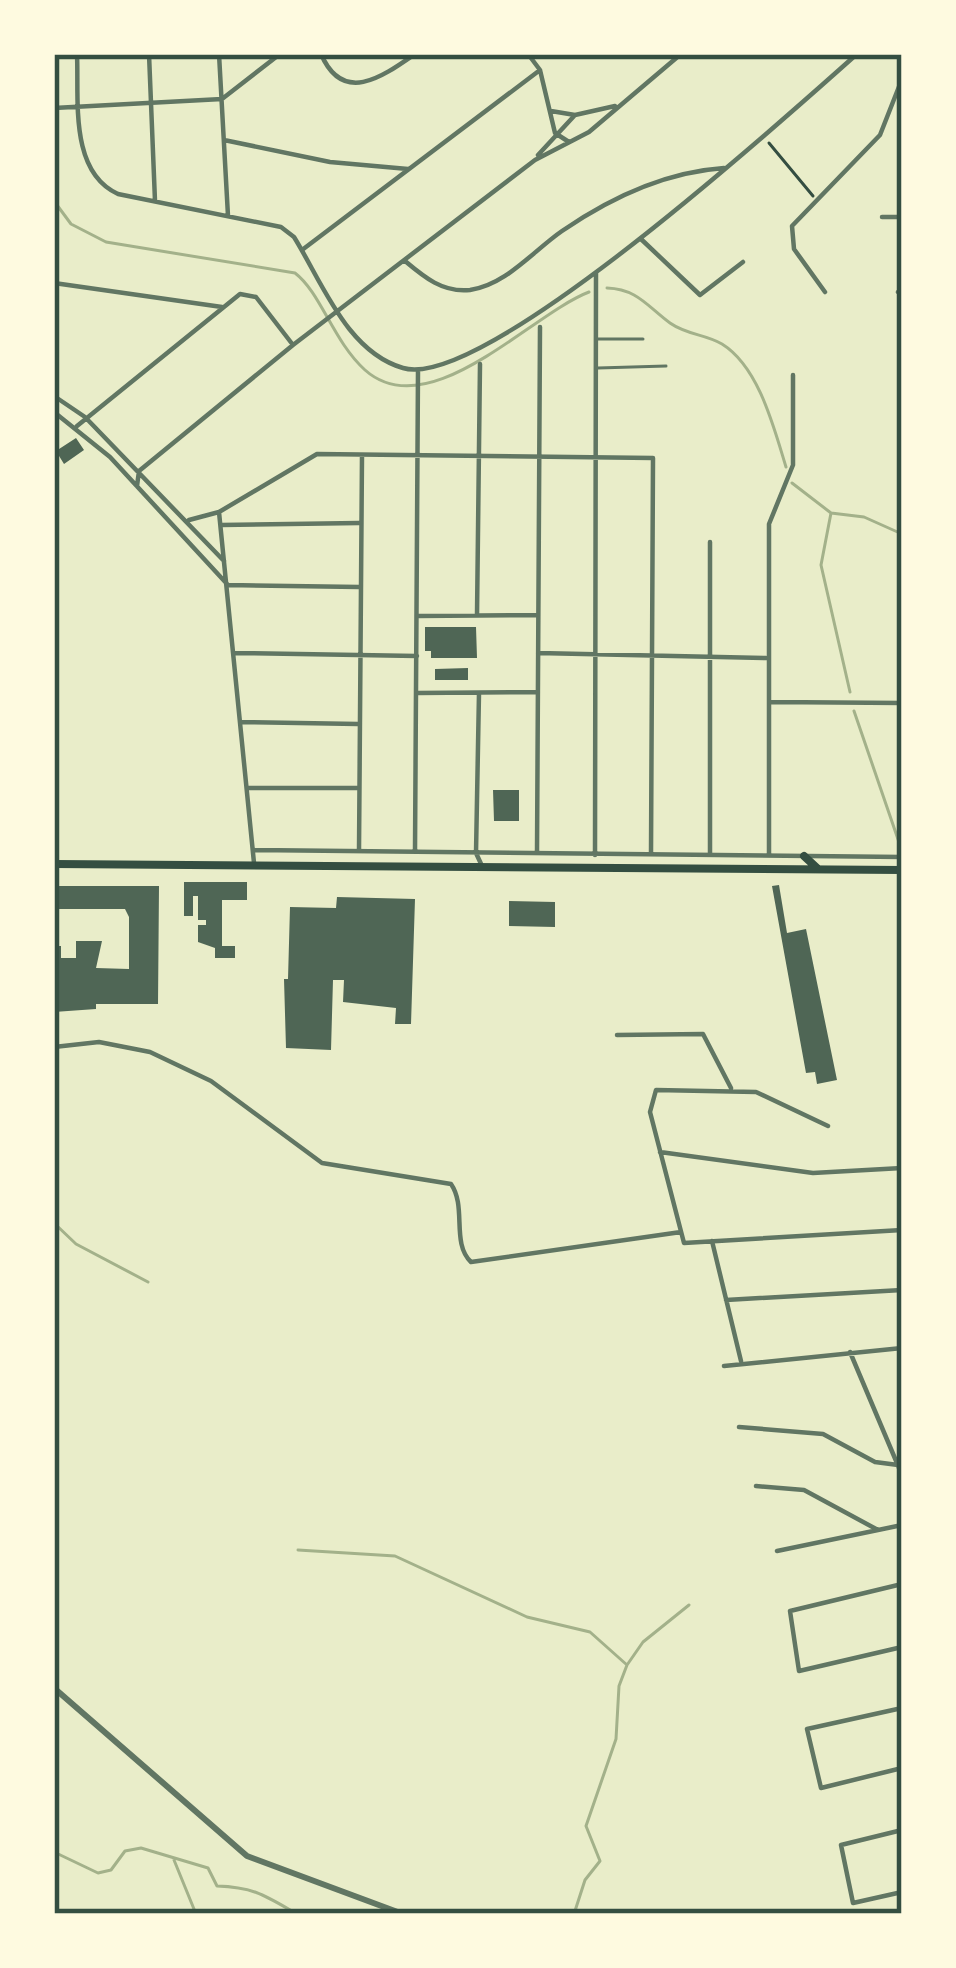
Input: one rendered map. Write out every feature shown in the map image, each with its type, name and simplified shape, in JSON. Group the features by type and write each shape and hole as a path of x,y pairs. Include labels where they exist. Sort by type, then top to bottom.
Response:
{"highway":[{"path":"804,856 819,870"},
{"path":"54,864 902,870"}],"street":[{"path":"76,54 83,152 103,185 118,194 281,226 371,351 418,374 452,362 642,240 857,54"},
{"path":"149,54 155,201"},
{"path":"219,54 228,216"},
{"path":"54,108 222,99 280,54"},
{"path":"321,54 335,78 353,85 381,77 415,54"},
{"path":"528,54 540,70 555,133 569,142"},
{"path":"137,485 139,471 293,345 535,160 596,126 681,54"},
{"path":"302,250 540,70"},
{"path":"825,292 800,260 790,236 796,218 880,135 902,79"},
{"path":"535,160 572,117 588,109 615,106"},
{"path":"588,109 596,126"},
{"path":"551,110 572,117 582,136"},
{"path":"224,140 330,162 412,169"},
{"path":"405,261 442,287 474,289 508,273 561,232 620,197 677,175 724,168"},
{"path":"882,217 902,217"},
{"path":"642,240 700,296 743,262"},
{"path":"595,855 596,273"},
{"path":"54,283 222,307"},
{"path":"77,427 222,307 250,293 293,345"},
{"path":"537,854 540,326"},
{"path":"477,615 480,364"},
{"path":"415,852 418,374"},
{"path":"769,855 769,543 770,524 793,465 793,375"},
{"path":"54,396 85,417 224,561"},
{"path":"54,412 77,427 137,485 228,585 358,587"},
{"path":"358,851 362,454"},
{"path":"187,521 219,512 312,456 653,458 651,854"},
{"path":"159,509 167,501"},
{"path":"219,512 254,864"},
{"path":"220,525 359,523"},
{"path":"710,542 710,855"},
{"path":"417,616 538,615"},
{"path":"234,653 417,656"},
{"path":"538,653 767,658"},
{"path":"417,693 537,692"},
{"path":"478,693 476,853 483,867"},
{"path":"767,702 902,703"},
{"path":"240,722 358,724"},
{"path":"247,788 358,788"},
{"path":"253,850 902,857"},
{"path":"617,1035 703,1034 731,1088"},
{"path":"54,1047 99,1042 150,1052 211,1081 322,1163 451,1184 459,1201 462,1251 471,1262 681,1232"},
{"path":"828,1126 757,1092 656,1090 649,1106 684,1243 902,1230"},
{"path":"660,1152 813,1173 902,1168"},
{"path":"712,1240 741,1360"},
{"path":"726,1300 902,1290"},
{"path":"724,1366 741,1360 902,1348"},
{"path":"850,1352 902,1475"},
{"path":"739,1427 824,1434 875,1462 898,1465"},
{"path":"756,1486 804,1490 878,1530"},
{"path":"777,1551 902,1525"},
{"path":"902,1584 790,1611 799,1671 902,1647"},
{"path":"54,1688 247,1856 403,1914"},
{"path":"902,1708 807,1729 821,1788 902,1768"},
{"path":"902,1829 841,1844 853,1904 902,1892"}],"lane":[{"path":"596,339 643,339"},
{"path":"596,368 666,366"}],"path":[{"path":"762,135 814,197"}],"building":[{"path":"76,438 84,450 64,464 56,451"},
{"path":"425,627 476,627 477,658 431,658 431,651 425,651"},
{"path":"468,668 468,680 435,680 435,669"},
{"path":"493,790 519,790 519,821 494,821"},
{"path":"184,882 247,882 247,900 222,900 222,946 235,946 235,958 215,958 215,948 198,942 198,925 206,925 206,920 198,920 198,896 193,896 193,916 184,916"},
{"path":"779,885 787,933 806,929 837,1080 817,1084 815,1072 806,1073 772,886"},
{"path":"54,886 159,886 158,1004 96,1004 96,1009 54,1012 54,946 61,946 61,958 76,958 76,941 102,941 96,968 129,969 129,917 125,909 54,909"},
{"path":"337,897 415,899 411,1024 395,1024 396,1008 343,1002 344,980 333,980 331,1050 286,1048 284,979 288,979 290,907 336,908"},
{"path":"509,901 555,902 555,927 509,926"}],"waterway":[{"path":"54,201 71,224 106,242 295,273 354,358 391,384 419,385 449,376 589,292"},
{"path":"607,288 634,295 676,327 716,341 735,354 763,400 786,467"},
{"path":"792,483 831,513 864,517 902,534"},
{"path":"831,513 821,565 850,692"},
{"path":"854,711 901,848"},
{"path":"54,1223 76,1244 148,1282"},
{"path":"298,1550 395,1556 527,1617 590,1632 627,1665"},
{"path":"574,1914 585,1880 600,1861 586,1826 616,1739 619,1686 643,1642 689,1605"},
{"path":"54,1852 98,1873 111,1870 125,1851 141,1848 208,1868 217,1886 259,1894 297,1914"},
{"path":"174,1860 196,1914"}]}
